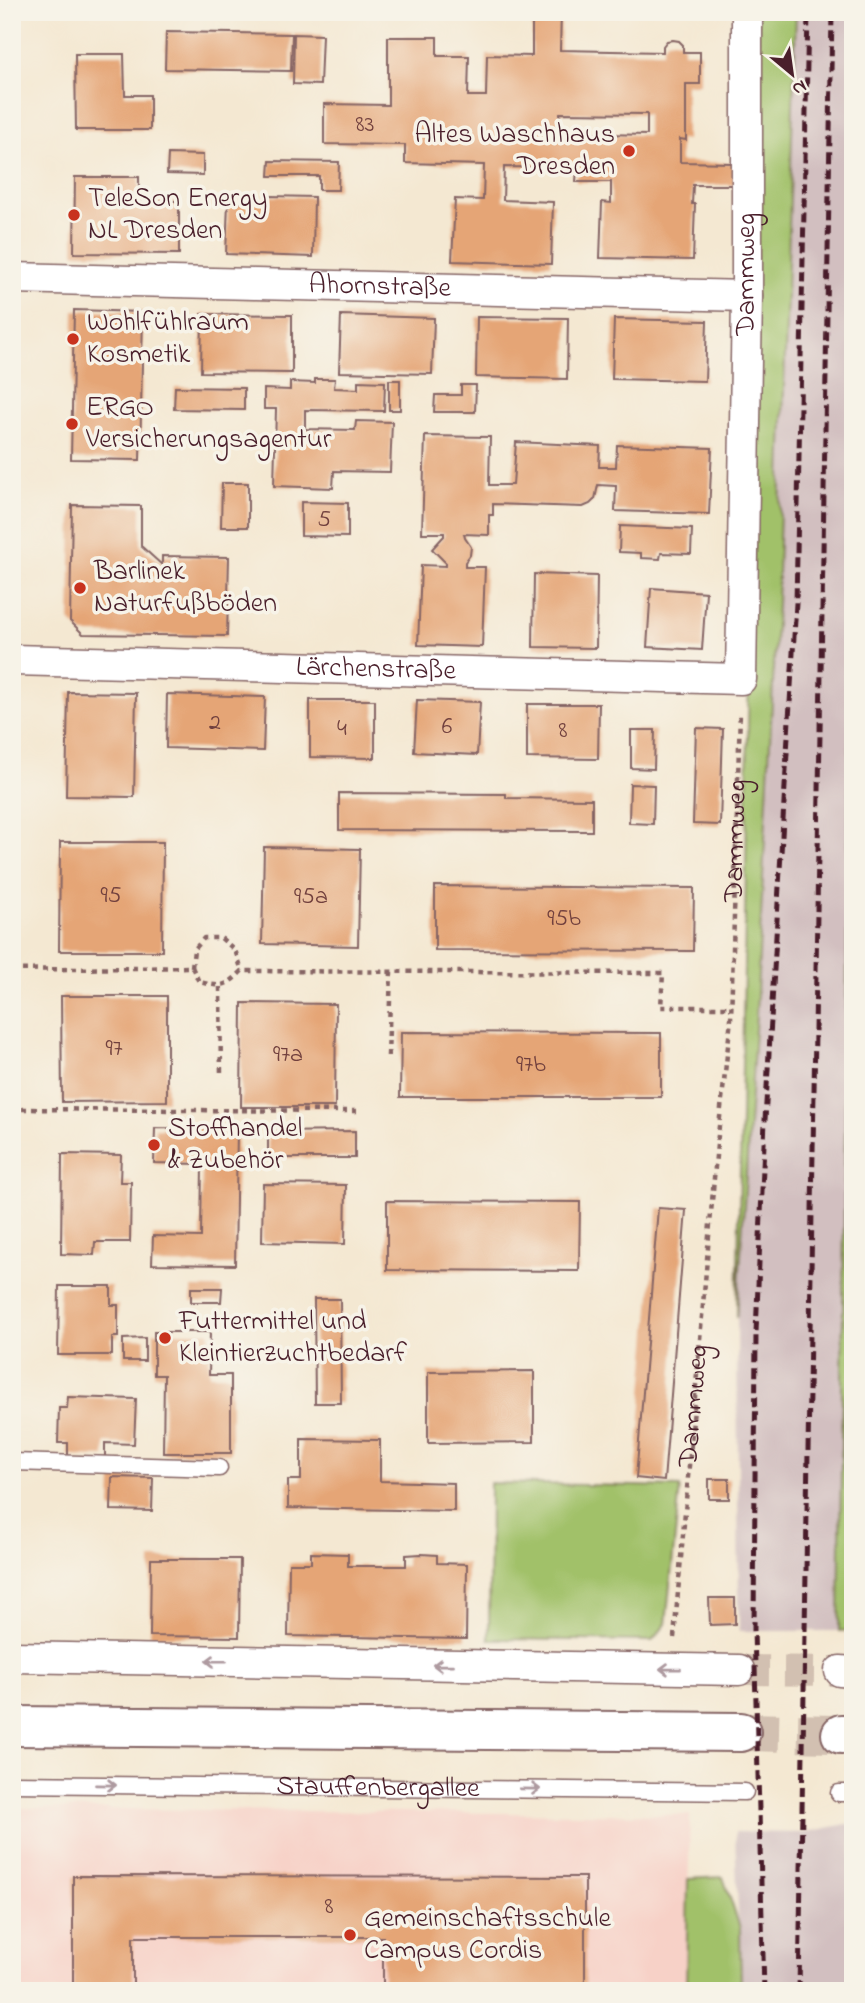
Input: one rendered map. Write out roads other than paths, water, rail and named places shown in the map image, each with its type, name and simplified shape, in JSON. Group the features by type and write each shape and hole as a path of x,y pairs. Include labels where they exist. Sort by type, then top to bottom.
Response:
{"main road":[{"name":"Stauffenbergallee","path":"12,1726 741,1732"}],"street":[{"name":"Dammweg","path":"741,679 747,296 747,12"},
{"name":"Ahornstraße","path":"13,278 747,296"},
{"name":"Lärchenstraße","path":"12,660 741,679"},
{"path":"12,1657 739,1670"}],"lane":[{"path":"12,1462 219,1468"},
{"name":"Stauffenbergallee","path":"12,1784 745,1792"}],"tunnel":[{"path":"739,1670 840,1671"},
{"path":"741,1732 841,1734"}],"railway":[{"path":"764,1991 754,1630 756,1333 765,1120 796,603 808,12"},
{"path":"799,1991 832,12"}],"place":[{"name":"Altes Waschhaus Dresden","path":"629,151"},
{"name":"TeleSon Energy NL Dresden","path":"74,215"},
{"name":"Wohlfühlraum Kosmetik","path":"73,339"},
{"name":"ERGO Versicherungsagentur","path":"72,424"},
{"name":"Barlinek Naturfußböden","path":"80,588"},
{"name":"Stoffhandel & Zubehör","path":"154,1145"},
{"name":"Futtermittel und Kleintierzuchtbedarf","path":"165,1338"},
{"name":"Gemeinschaftsschule Campus Cordis","path":"350,1935"}]}
